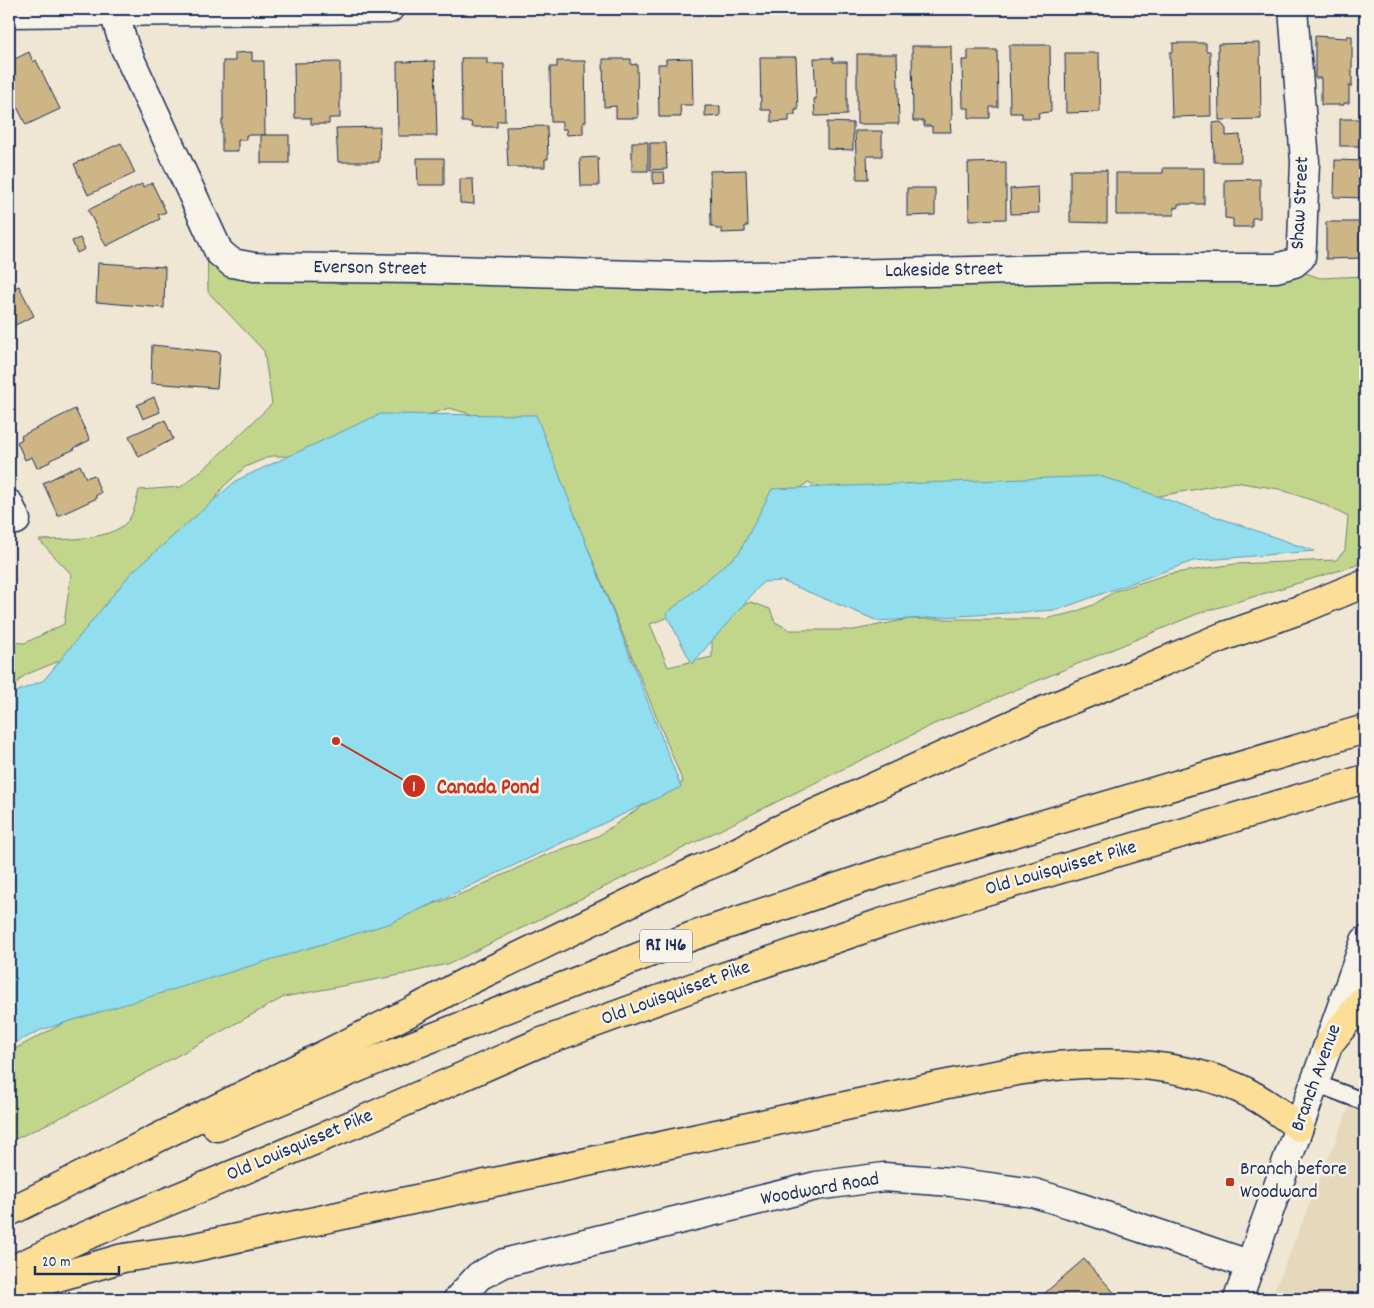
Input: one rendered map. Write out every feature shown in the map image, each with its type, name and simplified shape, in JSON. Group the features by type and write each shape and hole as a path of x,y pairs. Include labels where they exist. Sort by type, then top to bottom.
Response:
{"highway":[{"path":"9,1213 414,1010 464,983 697,870 724,859 785,827 1033,715 1222,636 1302,609 1363,585"},
{"name":"RI 146","path":"9,1213 393,1053 690,937 889,870 1354,732"},
{"name":"Old Louisquisset Pike","path":"9,1271 83,1237 361,1121 539,1043 890,920 1365,779"},
{"path":"1328,1045 1365,998"},
{"path":"9,1291 123,1258 186,1249 933,1086 1030,1068 1111,1063 1176,1069 1226,1083 1251,1094 1276,1109 1299,1127"}],"street":[{"path":"9,13 389,9"},
{"name":"Shaw Street","path":"1102,268 1276,268 1294,263 1301,257 1305,161 1293,9"},
{"name":"Everson Street","path":"114,13 125,48 219,252 232,263 254,268 416,269 709,277 787,275"},
{"name":"Lakeside Street","path":"787,275 1102,268"},
{"name":"Branch Avenue","path":"1238,1299 1365,941"},
{"name":"Woodward Road","path":"458,1299 479,1276 504,1263 816,1186 884,1177 952,1182 1034,1193 1251,1265"}],"lane":[{"path":"1315,1083 1365,1102"}],"shaded area":[{"path":"1365,1069 1365,1299 1271,1299 1319,1181"}],"green space":[{"path":"207,236 246,260 272,264 1285,266 1320,278 1365,276 1365,560 1354,566 1197,614 934,724 451,963 400,975 284,997 95,1101 9,1142 9,1052 107,1000 374,926 469,891 541,857 598,836 653,799 683,782 555,468 527,430 449,408 425,416 345,457 271,456 245,467 223,487 190,535 64,659 25,675 9,691 9,642 25,643 64,624 71,574 39,540 76,539 103,535 115,531 131,516 139,490 181,487 206,467 272,404 264,351 208,292","holes":["808,482 835,495 1154,497 1235,482 1279,489 1323,504 1348,517 1345,550 1336,560 1235,564 1168,574 1115,591 1093,605 1072,613 1044,619 909,619 854,630 790,630 775,622 770,609 751,602 727,610 712,638 712,657 668,667 650,624 683,612 777,520 785,501"]}],"water":[{"path":"380,414 536,415 681,787 391,923 41,1030 9,1046 9,695 44,680 131,573 237,480"},
{"path":"1100,476 1314,551 1193,561 1057,610 878,621 782,581 763,582 692,664 666,614 739,553 772,489"}],"building":[{"path":"1315,36 1347,38 1347,36 1352,36 1352,86 1349,86 1349,103 1344,103 1344,105 1321,105 1321,78 1315,78"},
{"path":"1173,43 1206,43 1206,51 1210,51 1211,116 1172,117 1170,52 1173,52"},
{"path":"1260,43 1261,119 1219,120 1218,44"},
{"path":"1009,45 1050,45 1051,112 1038,113 1039,118 1022,118 1022,113 1010,113"},
{"path":"912,46 951,46 951,132 932,132 932,126 924,126 924,121 913,121"},
{"path":"968,50 997,50 998,107 990,107 990,118 969,118 969,108 963,108 962,60 968,60"},
{"path":"29,52 33,62 36,60 60,109 26,125 9,90 9,62"},
{"path":"252,52 252,61 264,61 265,135 246,135 246,140 238,140 238,151 222,151 223,61 235,61 235,53"},
{"path":"1065,53 1099,53 1100,112 1066,113"},
{"path":"857,54 897,54 899,124 857,124"},
{"path":"760,57 796,57 798,110 795,110 795,115 789,115 789,121 771,122 771,110 761,110"},
{"path":"461,58 487,58 487,64 504,64 505,121 497,121 497,127 472,127 471,122 462,122"},
{"path":"692,58 693,105 680,105 681,117 659,117 658,64 666,64 666,59"},
{"path":"814,58 833,58 833,62 847,62 847,115 815,116"},
{"path":"603,59 631,59 631,65 637,64 638,118 616,118 616,106 604,107"},
{"path":"435,61 437,136 398,136 397,62"},
{"path":"557,61 585,61 586,122 583,122 583,134 567,135 566,129 562,129 562,122 551,122 550,67 557,67"},
{"path":"340,62 340,118 329,118 329,124 311,124 311,118 295,118 294,63"},
{"path":"705,106 720,106 720,116 705,117"},
{"path":"1340,119 1365,119 1365,146 1340,146"},
{"path":"827,122 853,123 853,150 827,149"},
{"path":"1221,122 1226,129 1226,136 1240,135 1241,162 1214,162 1213,123"},
{"path":"547,126 548,159 545,159 545,167 508,167 506,127"},
{"path":"380,127 379,162 338,162 336,128"},
{"path":"855,131 882,131 882,156 867,156 868,179 857,179"},
{"path":"261,135 289,135 289,163 261,163"},
{"path":"632,142 648,142 648,171 632,171"},
{"path":"121,143 135,173 88,195 74,164"},
{"path":"650,143 666,143 667,169 650,170"},
{"path":"598,157 599,186 581,186 580,158"},
{"path":"417,158 444,158 444,185 418,185"},
{"path":"1335,160 1365,161 1365,198 1334,197"},
{"path":"1006,162 1006,219 969,220 968,163"},
{"path":"1163,168 1204,168 1204,204 1178,204 1178,208 1174,207 1174,215 1116,215 1116,173 1163,173"},
{"path":"746,170 748,226 745,226 745,232 722,233 722,229 716,229 714,226 711,226 710,171"},
{"path":"1070,170 1107,170 1107,223 1070,222"},
{"path":"653,172 664,172 665,183 653,184"},
{"path":"460,179 473,179 474,204 460,203"},
{"path":"1260,179 1260,218 1252,218 1252,227 1233,227 1233,219 1225,218 1225,180"},
{"path":"152,183 166,212 158,215 160,219 106,246 88,210 142,184 143,187"},
{"path":"1038,187 1039,213 1011,214 1010,189"},
{"path":"907,188 935,188 935,215 907,216"},
{"path":"1326,222 1365,222 1365,258 1326,259"},
{"path":"80,238 85,249 77,253 72,241"},
{"path":"98,263 165,267 164,308 96,302"},
{"path":"19,286 34,316 9,328 9,290"},
{"path":"152,345 220,352 217,388 151,383"},
{"path":"154,397 160,412 143,419 137,405"},
{"path":"75,409 90,440 37,468 32,457 25,460 17,442 22,439 21,436"},
{"path":"165,420 173,439 139,457 129,436"},
{"path":"80,465 86,478 94,475 101,493 95,496 97,498 58,516 43,483"},
{"path":"1084,1259 1120,1299 1038,1299"}],"place":[{"name":"Canada Pond","path":"336,741"},
{"name":"Branch before Woodward","path":"1230,1182"}]}
